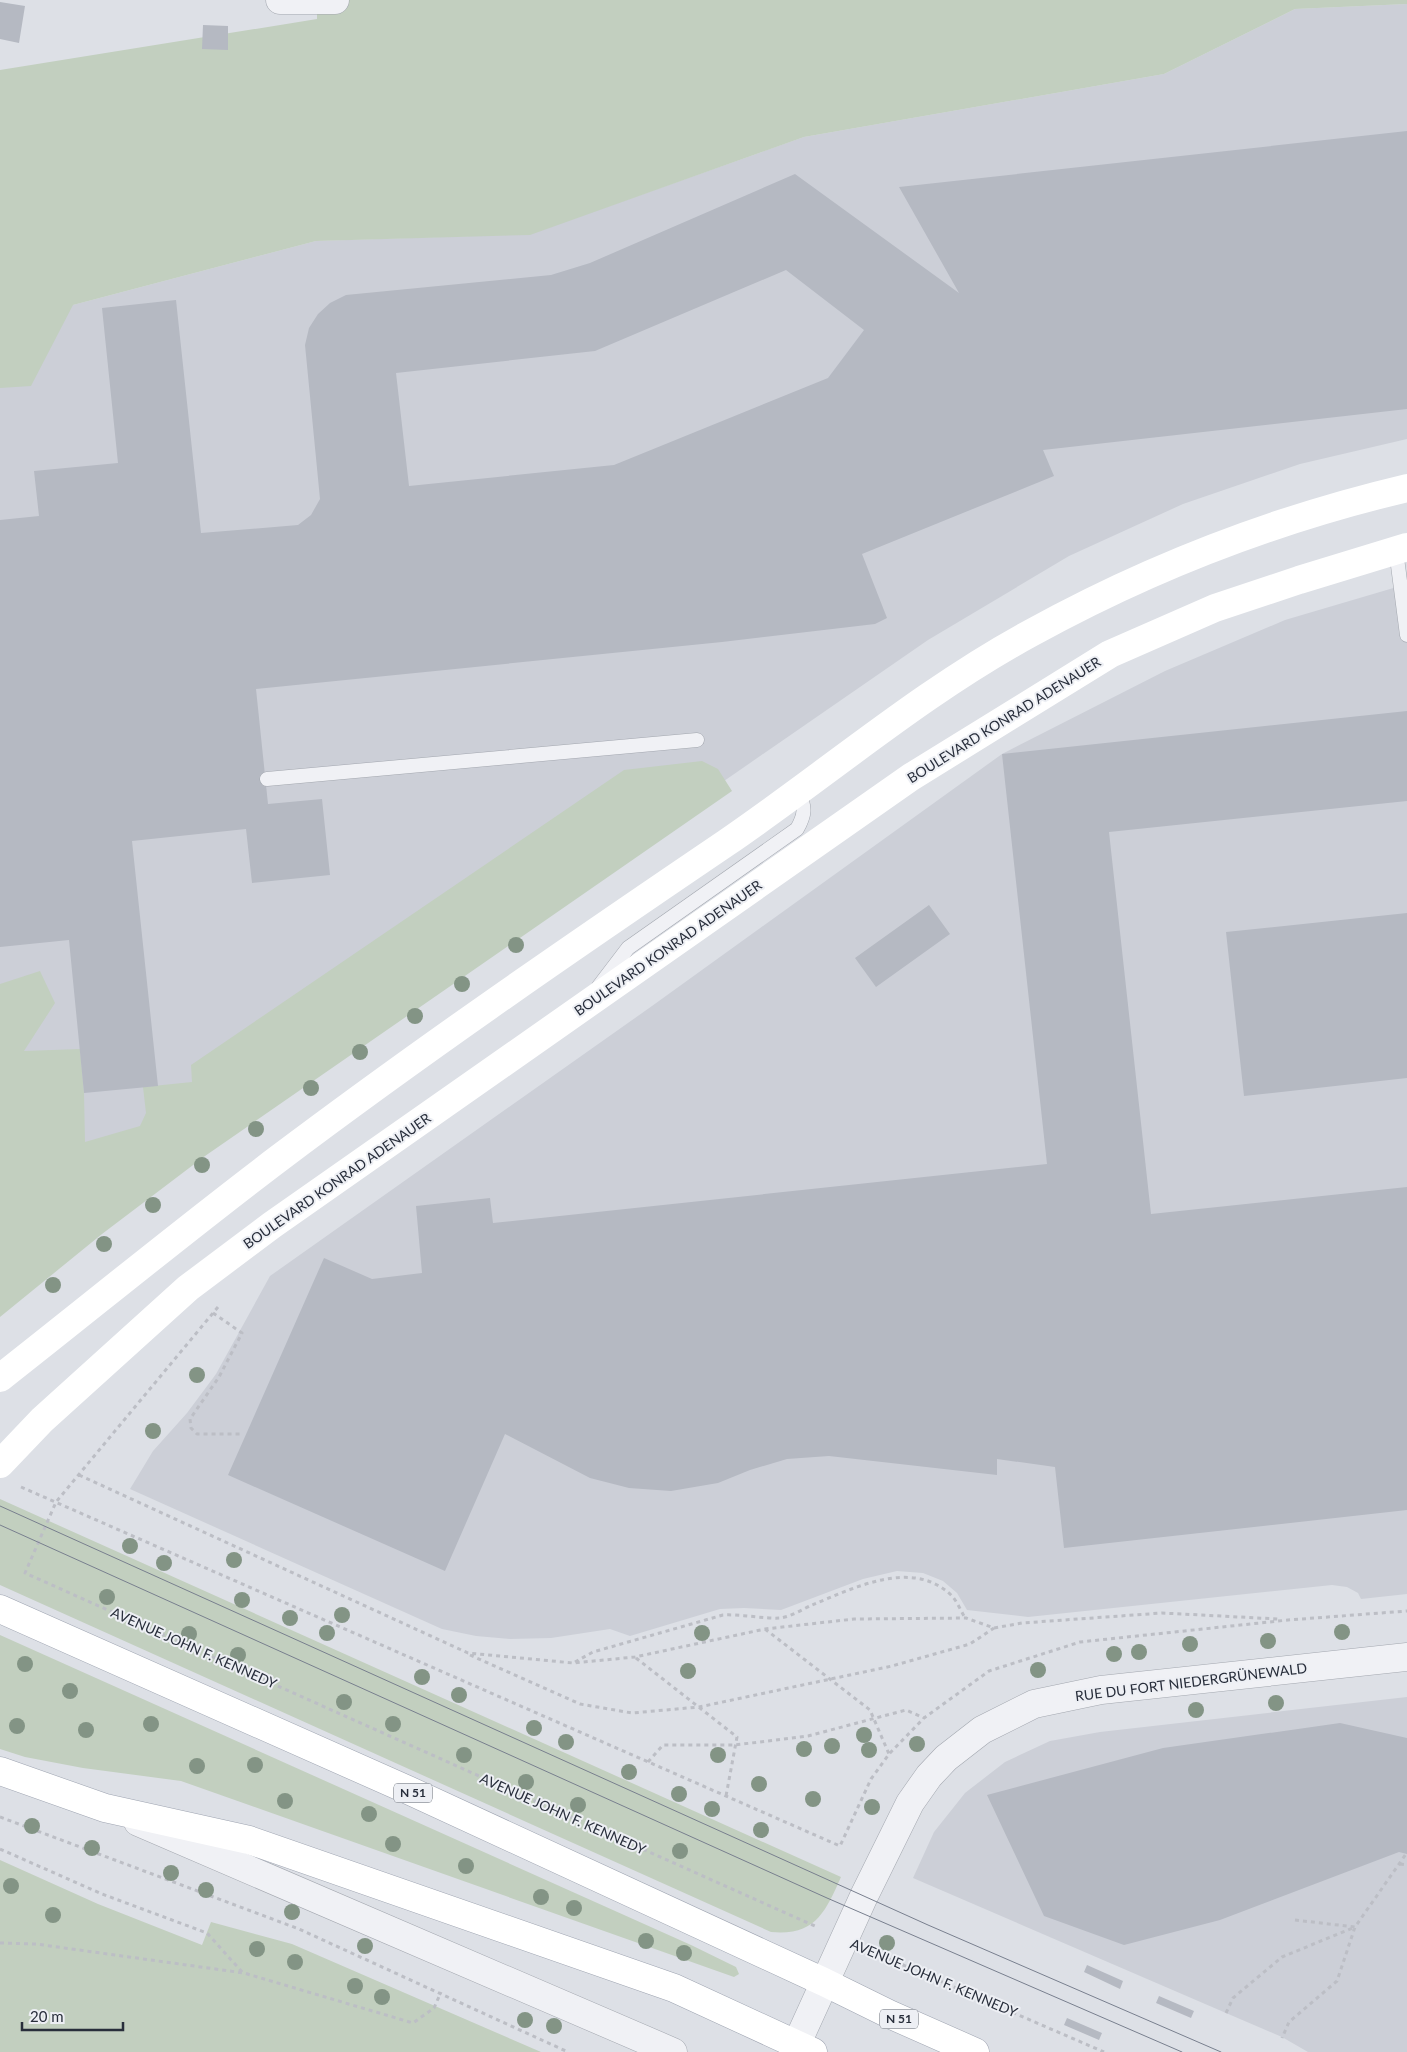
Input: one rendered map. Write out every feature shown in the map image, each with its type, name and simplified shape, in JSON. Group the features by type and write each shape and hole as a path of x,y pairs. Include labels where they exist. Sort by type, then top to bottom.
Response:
{"main road":[{"path":"0,1378 277,1160 510,990 798,792 891,723 1037,630 1151,573 1236,538 1407,488"},
{"name":"BOULEVARD KONRAD ADENAUER","path":"8,1474 42,1420 188,1288 272,1225 911,777 1110,654 1215,608 1401,548"},
{"name":"N 51","path":"0,1609 417,1794 824,1982 889,2014 975,2052"},
{"path":"0,1771 105,1808 249,1840 674,1988 801,2049"}],"street":[{"path":"280,0 335,0"},
{"name":"RUE DU FORT NIEDERGRÜNEWALD","path":"824,1982 910,1803 929,1776 946,1758 982,1730 1034,1704 1102,1690 1407,1657"},
{"path":"105,1808 673,2052"},
{"path":"801,2049 824,1982"}],"lane":[{"path":"1401,548 1407,635"},
{"path":"267,779 696,740"},
{"path":"580,1010 628,948 797,829 804,817 804,804 798,792"}],"path":[{"path":"56,1502 224,1300"},
{"path":"213,1312 242,1333 219,1376 190,1419 191,1428 198,1434 206,1436 241,1434"},
{"path":"8,1474 56,1502 840,1846"},
{"path":"79,1475 580,1704 632,1713 699,1707 892,1666 970,1644 994,1628 1022,1623 1162,1613 1288,1620"},
{"name":"AVENUE JOHN F. KENNEDY","path":"56,1502 25,1573 844,1940 1104,2052"},
{"path":"573,1663 593,1652 723,1615 744,1614 781,1618 866,1585 900,1576 920,1578 939,1586 953,1596 966,1618"},
{"path":"781,1618 782,1627"},
{"path":"468,1653 573,1663 635,1657 765,1629 854,1619 966,1618 994,1628"},
{"path":"765,1629 828,1680 870,1710 890,1754"},
{"path":"635,1657 737,1737 726,1796"},
{"path":"648,1762 663,1745 735,1745 808,1736 906,1710 924,1718"},
{"path":"0,1817 299,1929 441,1992 568,2052"},
{"path":"0,1849 102,1894 207,1933 244,1973"},
{"path":"1282,2038 1289,2022 1337,1981 1354,1927 1406,1854"},
{"path":"1400,1864 1407,1865"},
{"path":"1295,1920 1354,1927"},
{"path":"1226,2013 1233,1998 1282,1957 1354,1927"},
{"path":"0,1943 36,1944 244,1973 413,2023 434,2008 441,1992"}],"shaded area":[{"path":"1407,4 1407,439 1300,464 1183,504 1069,556 928,640 251,1108 0,1216 0,303 73,305 316,241 530,234 804,137 1164,74 1295,9"},
{"path":"1407,584 1407,1594 1361,1599 1358,1593 1347,1587 1332,1585 1028,1617 967,1610 957,1593 943,1581 923,1573 897,1571 863,1579 781,1610 720,1609 630,1636 610,1629 551,1638 510,1639 476,1636 442,1629 130,1489 153,1451 187,1413 216,1374 270,1276 652,1006 1002,754 1165,671 1285,620"},
{"path":"1407,1697 1407,2052 1308,2052 1282,2037 913,1878 934,1832 965,1793 1005,1762 1050,1741 1100,1732"}],"green space":[{"path":"317,0 1407,0 1407,4 1295,9 1164,74 804,137 530,235 316,241 73,305 31,386 0,388 0,70 317,19"},
{"path":"702,761 718,769 732,791 205,1156 102,1234 0,1317 0,984 40,971 55,1003 24,1051 80,1049 84,1093 85,1142 140,1126 146,1113 143,1087 192,1082 191,1065 624,770"},
{"path":"0,1499 841,1877 830,1901 816,1920 808,1926 786,1932 771,1932 0,1585"},
{"path":"0,1635 691,1945 736,1967 739,1974 734,1977 181,1781 83,1768 25,1757 0,1749"},
{"path":"0,1860 98,1904 202,1945 211,1922 292,1944 541,2052 0,2052"}],"building":[{"path":"0,2 25,6 19,43 0,39"},
{"path":"203,25 228,26 228,50 202,49"},
{"path":"1407,131 1407,409 1043,450 1054,476 862,554 887,618 875,624 722,642 256,689 268,804 322,799 330,875 252,883 246,829 132,841 158,1086 84,1093 69,940 0,947 0,520 39,516 34,471 118,463 102,308 176,300 201,533 298,525 311,515 320,499 305,345 309,328 318,314 330,303 346,295 551,275 590,263 795,174 959,293 899,187","holes":["786,270 864,330 828,378 614,465 409,486 396,373 595,351"]},
{"path":"1407,711 1407,801 1109,832 1151,1214 1407,1187 1407,1510 1064,1548 1055,1467 997,1459 997,1475 829,1456 787,1459 750,1470 718,1483 671,1491 629,1488 590,1478 505,1434 445,1571 228,1475 324,1258 372,1279 422,1273 416,1206 490,1198 493,1223 1047,1164 1002,754"},
{"path":"929,905 950,934 876,987 855,958"},
{"path":"1407,913 1407,1078 1244,1096 1226,932"},
{"path":"1340,1723 1407,1738 1407,1854 1399,1852 1220,1920 1124,1945 1044,1916 987,1795 1163,1748"},
{"path":"1087,1965 1123,1981 1120,1989 1084,1972"},
{"path":"1159,1996 1194,2011 1191,2018 1156,2003"},
{"path":"1067,2018 1102,2033 1099,2040 1064,2025"}],"tram line":[{"path":"0,1506 928,1925 1221,2052"},
{"path":"0,1525 827,1898 1182,2052"}]}
